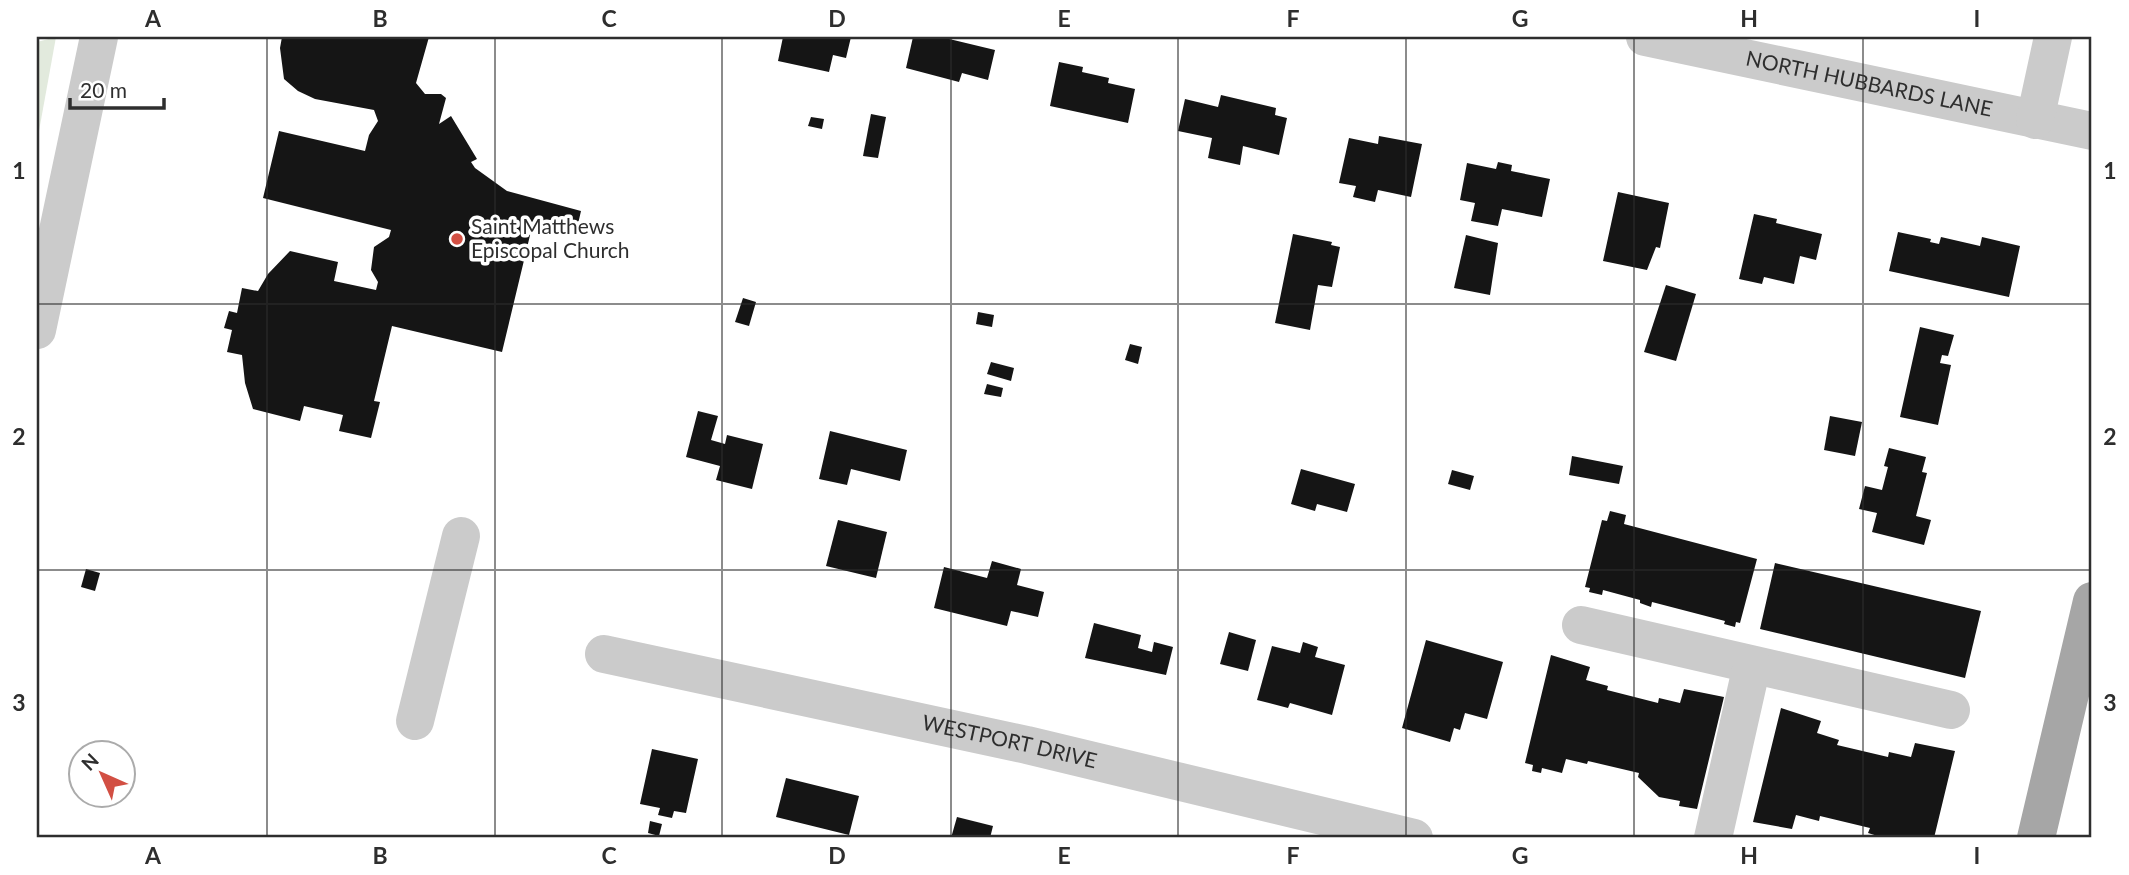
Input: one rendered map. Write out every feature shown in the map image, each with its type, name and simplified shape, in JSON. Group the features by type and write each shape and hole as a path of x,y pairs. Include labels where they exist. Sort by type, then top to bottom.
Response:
{"main road":[{"path":"2036,838 2092,601"}],"street":[{"path":"37,330 99,37"},
{"name":"NORTH HUBBARDS LANE","path":"1645,37 2092,131"},
{"path":"2035,120 2053,37"},
{"path":"415,720 461,536"},
{"path":"1581,625 1951,710"},
{"name":"WESTPORT DRIVE","path":"604,654 1027,746 1414,838"},
{"path":"1713,838 1752,665"}],"shaded area":[{"path":"56,37 37,142 37,42"}],"building":[{"name":"Saint Matthews Episcopal Church","path":"282,37 429,37 416,83 425,94 441,94 446,98 439,124 451,116 477,159 471,162 475,168 507,191 581,211 575,237 532,227 502,352 392,326 374,401 380,402 371,438 339,431 343,415 304,406 300,421 253,409 245,383 242,355 227,352 232,330 224,328 229,311 237,313 242,288 258,291 268,274 290,251 338,262 334,281 376,290 378,282 371,270 374,247 389,237 391,230 263,198 279,131 365,151 369,135 378,121 374,110 315,99 298,91 284,79 280,48"},
{"path":"783,37 851,37 846,58 833,55 829,72 778,61"},
{"path":"913,37 941,37 995,50 988,80 962,73 959,82 906,68"},
{"path":"1059,62 1083,67 1082,72 1109,78 1108,83 1135,89 1128,123 1050,106"},
{"path":"1221,95 1276,108 1275,115 1287,118 1279,155 1243,146 1240,165 1208,158 1212,138 1178,131 1185,99 1218,107"},
{"path":"871,114 886,117 878,158 863,156"},
{"path":"811,117 824,119 822,129 808,126"},
{"path":"1379,136 1422,144 1411,197 1378,190 1375,202 1353,197 1356,186 1339,183 1349,138 1378,144"},
{"path":"1498,162 1512,165 1511,171 1550,179 1542,217 1502,209 1498,226 1471,221 1475,203 1460,200 1467,163 1496,169"},
{"path":"1618,192 1669,203 1660,248 1656,247 1647,270 1603,261"},
{"path":"1754,214 1777,219 1776,223 1822,234 1816,260 1800,256 1794,284 1764,277 1762,284 1739,279"},
{"path":"1898,232 1931,239 1930,242 1939,244 1941,237 1980,246 1982,237 2020,246 2009,297 1889,271"},
{"path":"1293,234 1332,242 1331,245 1340,247 1332,287 1318,285 1310,330 1275,323"},
{"path":"1466,235 1498,243 1490,295 1454,288"},
{"path":"1666,285 1696,294 1676,361 1644,352"},
{"path":"743,298 756,302 749,326 735,322"},
{"path":"978,312 994,315 992,327 976,324"},
{"path":"1920,327 1954,335 1948,356 1942,355 1940,363 1951,365 1938,425 1900,417"},
{"path":"1130,344 1142,347 1138,364 1125,360"},
{"path":"991,362 1014,368 1011,381 987,374"},
{"path":"987,384 1003,388 1001,397 984,394"},
{"path":"698,411 718,416 711,440 725,444 727,435 763,444 752,489 716,480 720,466 686,457"},
{"path":"1830,416 1862,422 1855,456 1824,450"},
{"path":"830,431 907,450 900,481 851,469 847,485 819,479"},
{"path":"1889,448 1926,457 1922,472 1927,473 1916,516 1931,520 1924,545 1872,532 1877,513 1859,509 1865,486 1882,490 1888,467 1884,466"},
{"path":"1572,456 1623,466 1619,484 1569,475"},
{"path":"1301,469 1355,484 1347,512 1317,504 1315,511 1291,504"},
{"path":"1452,470 1474,476 1470,490 1448,484"},
{"path":"1610,511 1626,515 1624,524 1757,559 1740,623 1736,622 1735,627 1724,624 1725,621 1652,602 1651,607 1640,603 1640,600 1603,590 1602,595 1589,592 1590,588 1585,587 1602,520 1607,521"},
{"path":"838,520 887,532 876,578 826,566"},
{"path":"992,561 1021,569 1017,585 1044,592 1038,617 1011,611 1007,626 934,608 944,567 987,578"},
{"path":"1775,563 1981,611 1965,678 1760,629"},
{"path":"86,569 100,573 95,591 81,587"},
{"path":"1094,623 1141,635 1138,648 1152,652 1154,642 1173,647 1166,675 1085,658"},
{"path":"1229,632 1256,640 1248,671 1220,664"},
{"path":"1426,640 1503,662 1487,719 1465,713 1460,730 1454,728 1450,742 1402,728"},
{"path":"1303,642 1318,647 1315,657 1345,665 1332,715 1290,703 1288,708 1257,700 1272,646 1300,653"},
{"path":"1551,655 1590,667 1586,680 1608,686 1607,690 1658,703 1659,698 1680,703 1684,689 1724,697 1697,809 1679,806 1680,801 1659,797 1638,777 1639,773 1588,761 1587,764 1566,759 1562,773 1542,768 1541,773 1532,771 1533,765 1525,763"},
{"path":"1781,708 1821,721 1817,733 1839,740 1837,745 1888,757 1889,752 1911,757 1915,743 1955,751 1934,838 1884,838 1868,833 1870,828 1820,816 1819,821 1796,815 1792,829 1753,822"},
{"path":"652,749 698,759 686,813 674,811 672,818 658,815 660,808 640,804"},
{"path":"786,778 859,796 849,835 776,817"},
{"path":"957,817 993,826 990,838 951,838"},
{"path":"650,821 662,824 659,836 648,833"}],"place":[{"name":"Saint Matthews Episcopal Church","path":"457,239"}]}
